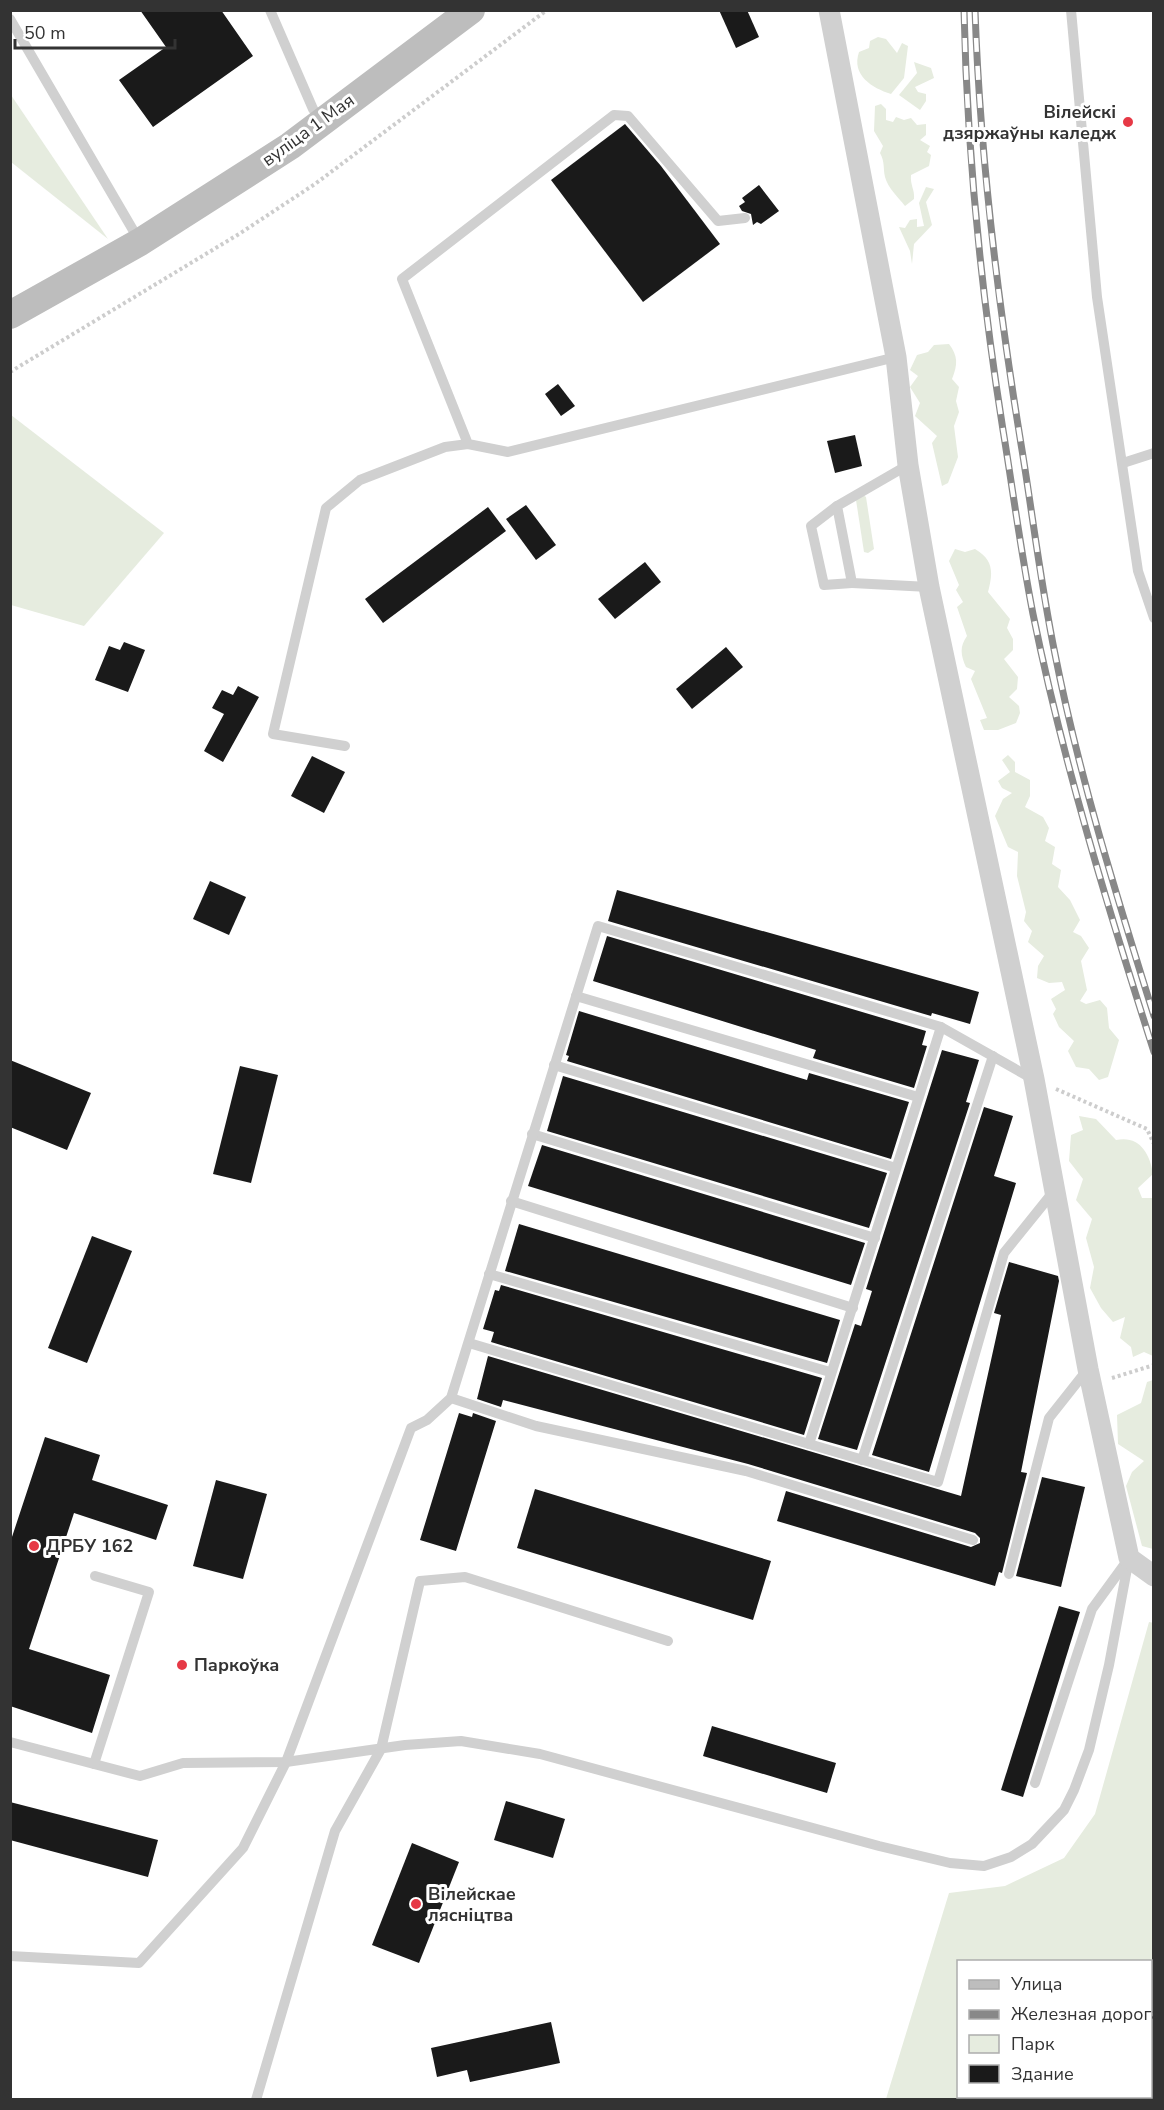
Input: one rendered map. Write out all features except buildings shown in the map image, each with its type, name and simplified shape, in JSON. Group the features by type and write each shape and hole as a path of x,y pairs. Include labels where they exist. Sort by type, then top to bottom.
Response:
{"main road":[{"name":"вуліца 1 Мая","path":"10,315 140,242 290,146 471,10"}],"street":[{"path":"829,10 896,357 908,465 929,587 1034,1079 1088,1369 1129,1558 1154,1576"}],"lane":[{"path":"270,10 313,110 322,121"},
{"path":"1071,10 1097,297 1138,571 1154,618"},
{"path":"10,19 140,242"},
{"path":"468,444 402,279 614,115 628,116 718,221 745,218"},
{"path":"345,746 273,734 326,508 360,480 445,447 468,444 508,452 896,357"},
{"path":"1123,463 1154,453"},
{"path":"908,465 837,506 811,526 824,585 852,583 929,587"},
{"path":"837,506 852,583"},
{"path":"10,1956 139,1963 243,1848 286,1762 411,1428 427,1420 451,1398 598,926 941,1027 1034,1079"},
{"path":"576,996 918,1097"},
{"path":"809,1444 941,1027"},
{"path":"862,1460 993,1056"},
{"path":"554,1065 896,1168"},
{"path":"532,1134 875,1238"},
{"path":"469,1342 938,1482 1004,1253 1055,1190"},
{"path":"511,1201 853,1308"},
{"path":"489,1274 830,1372"},
{"path":"1009,1574 1049,1418 1088,1369"},
{"path":"451,1398 536,1426 746,1471 974,1540"},
{"path":"10,1742 140,1776 183,1763 286,1762 461,1741 540,1754 899,1851 950,1863 984,1866 998,1863 1021,1852 1043,1834 1064,1810 1074,1790 1089,1750 1129,1558"},
{"path":"1035,1783 1092,1609 1129,1558"},
{"path":"94,1764 149,1592 95,1575"},
{"path":"256,2100 334,1831 381,1749 420,1581 465,1577 668,1641"}],"path":[{"path":"10,372 239,234 315,184 548,10"},
{"path":"1034,1079 1147,1130 1154,1144"},
{"path":"1112,1378 1154,1365"}],"green space":[{"path":"878,37 886,39 897,53 902,43 908,46 904,78 891,94 870,84 858,67 859,52 869,48 870,41"},
{"path":"914,62 931,68 934,78 915,87 918,92 926,94 926,101 920,110 899,95 917,73"},
{"path":"11,95 108,239 11,162"},
{"path":"881,104 886,109 886,120 893,122 896,117 904,120 911,118 917,125 926,124 926,135 920,140 930,146 927,152 931,155 929,166 911,175 914,199 905,206 891,189 884,174 883,159 880,153 883,146 874,131 875,106"},
{"path":"926,187 934,189 926,202 932,225 914,244 912,264 910,251 899,227 905,228 910,220 917,219 917,227 924,226 919,203"},
{"path":"949,344 956,360 952,379 959,387 956,401 959,412 954,426 958,457 948,483 942,486 932,443 937,436 915,416 920,403 910,387 918,376 910,370 917,355 928,352 934,345"},
{"path":"11,415 164,533 84,626 11,605"},
{"path":"863,495 866,497 874,549 868,553 864,552 856,500"},
{"path":"955,549 965,552 975,549 986,558 991,573 988,592 1010,619 1007,628 1013,639 1013,650 1004,659 1018,677 1017,689 1009,697 1019,706 1020,713 1016,723 998,730 984,730 980,720 987,718 971,679 975,671 966,667 962,655 963,644 967,636 957,607 963,602 956,590 959,585 949,561"},
{"path":"1008,755 1015,762 1015,772 1030,780 1030,796 1025,807 1043,817 1049,828 1045,841 1055,847 1052,864 1061,870 1058,887 1070,900 1080,920 1073,932 1081,936 1089,948 1081,961 1087,990 1080,1001 1086,1004 1100,1000 1107,1008 1109,1028 1119,1040 1108,1077 1099,1080 1089,1069 1076,1067 1068,1051 1074,1041 1059,1027 1053,1014 1056,1009 1051,999 1065,990 1062,982 1049,983 1037,978 1038,966 1044,956 1028,942 1032,931 1024,921 1026,912 1017,876 1018,852 1008,847 995,816 1003,799 1012,793 1002,788 998,781 1010,772 1002,760"},
{"path":"1079,1116 1096,1119 1116,1140 1131,1140 1137,1143 1149,1159 1153,1174 1138,1188 1142,1198 1153,1198 1153,1356 1144,1352 1133,1357 1131,1347 1120,1338 1125,1317 1113,1322 1101,1308 1090,1288 1094,1267 1086,1238 1092,1219 1076,1200 1083,1179 1069,1161 1071,1135 1083,1130"},
{"path":"1154,1380 1153,1549 1142,1546 1126,1486 1132,1472 1144,1461 1118,1444 1117,1415 1141,1403 1147,1382"},
{"path":"1149,1622 1154,1623 1153,2099 886,2099 949,1893 1005,1886 1064,1858 1095,1814"}],"railway":[{"path":"964,10 968,116 982,273 995,378 1029,591 1072,780 1154,1052"},
{"path":"975,10 981,121 998,286 1041,578 1075,745 1154,1016"}],"place":[{"name":"Вілейскі дзяржаўны каледж","path":"1128,122"},
{"name":"ДРБУ 162","path":"34,1546"},
{"name":"Паркоўка","path":"182,1665"},
{"name":"Вілейскае лясніцтва","path":"416,1904"}]}
